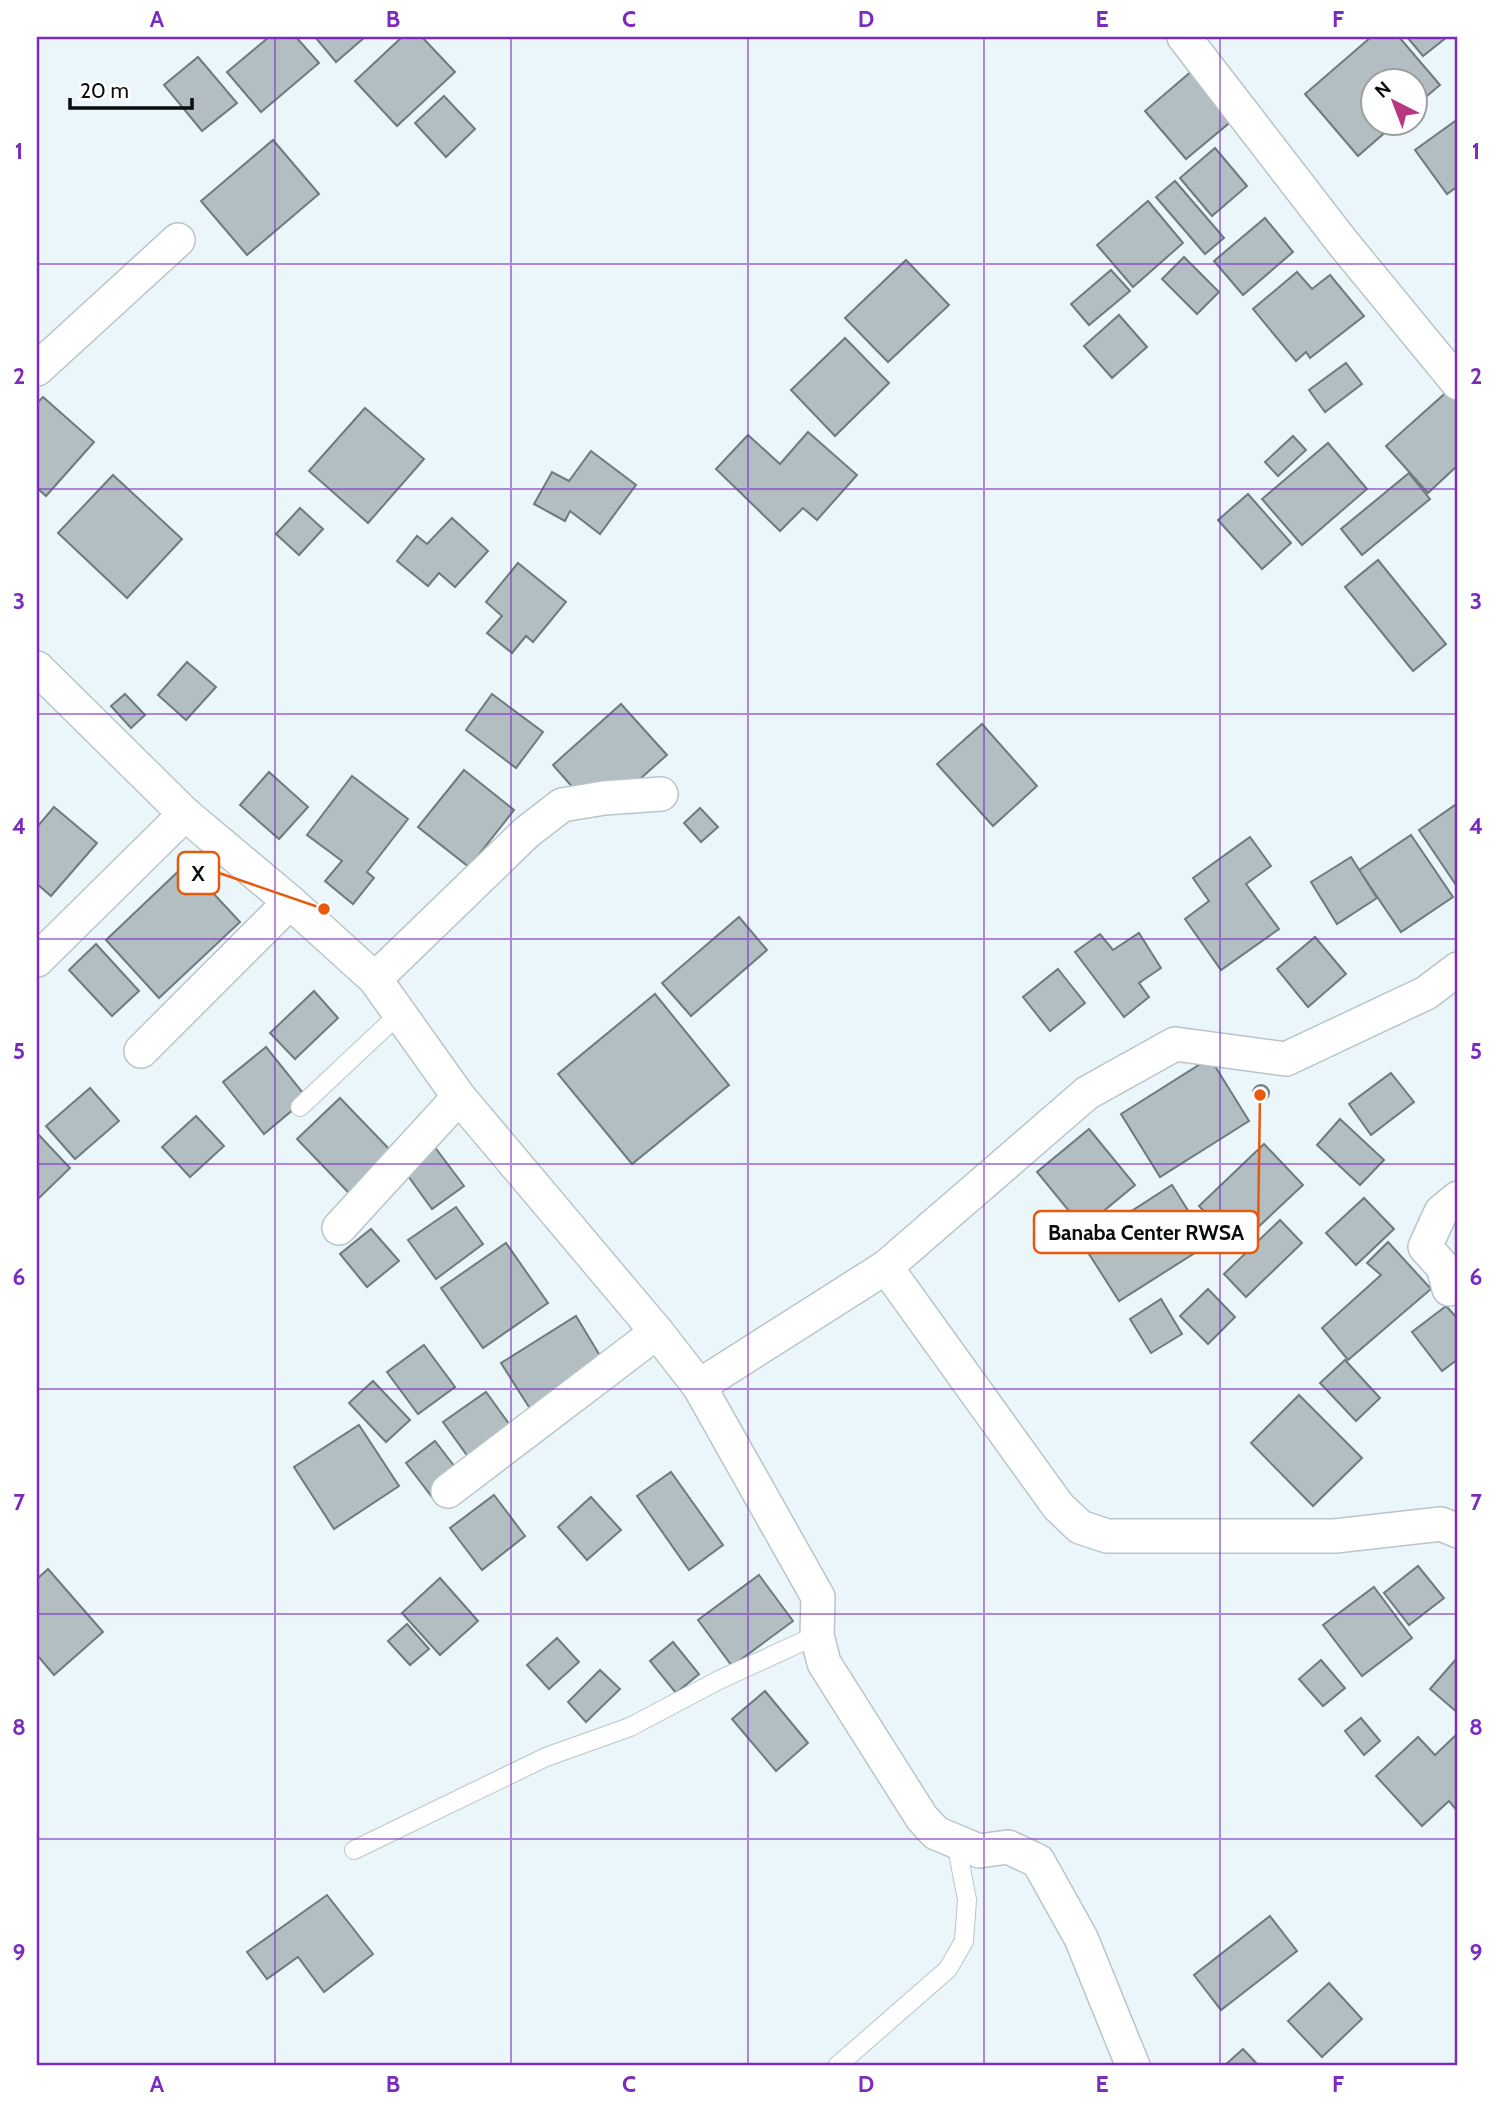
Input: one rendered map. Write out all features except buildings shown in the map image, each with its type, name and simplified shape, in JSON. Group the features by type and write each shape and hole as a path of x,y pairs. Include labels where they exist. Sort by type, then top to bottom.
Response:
{"street":[{"path":"1184,37 1343,243 1458,383"},
{"path":"37,369 178,240"},
{"path":"37,668 186,814 290,902 375,979 398,1015 459,1097 657,1332 699,1386 818,1597 817,1635 824,1663 922,1818 936,1833 979,1852 1008,1847 1038,1861 1081,1938 1133,2066"},
{"path":"375,979 527,832 562,805 604,798 661,794"},
{"path":"37,960 186,814"},
{"path":"141,1051 290,902"},
{"path":"699,1386 886,1267 1087,1093 1175,1044 1286,1059 1426,993 1458,969"},
{"path":"339,1228 459,1097"},
{"path":"1449,1289 1443,1267 1425,1247 1441,1212 1458,1198"},
{"path":"886,1267 1058,1506 1080,1527 1107,1536 1335,1536 1441,1524 1458,1531"},
{"path":"448,1491 657,1332"}],"lane":[{"path":"300,1107 398,1015"},
{"path":"354,1850 546,1758 630,1727 719,1680 817,1635"},
{"path":"837,2066 948,1969 964,1941 967,1900 956,1842"}],"place":[{"name":"X","path":"324,909"},
{"name":"Banaba Center RWSA","path":"1260,1095"}]}
